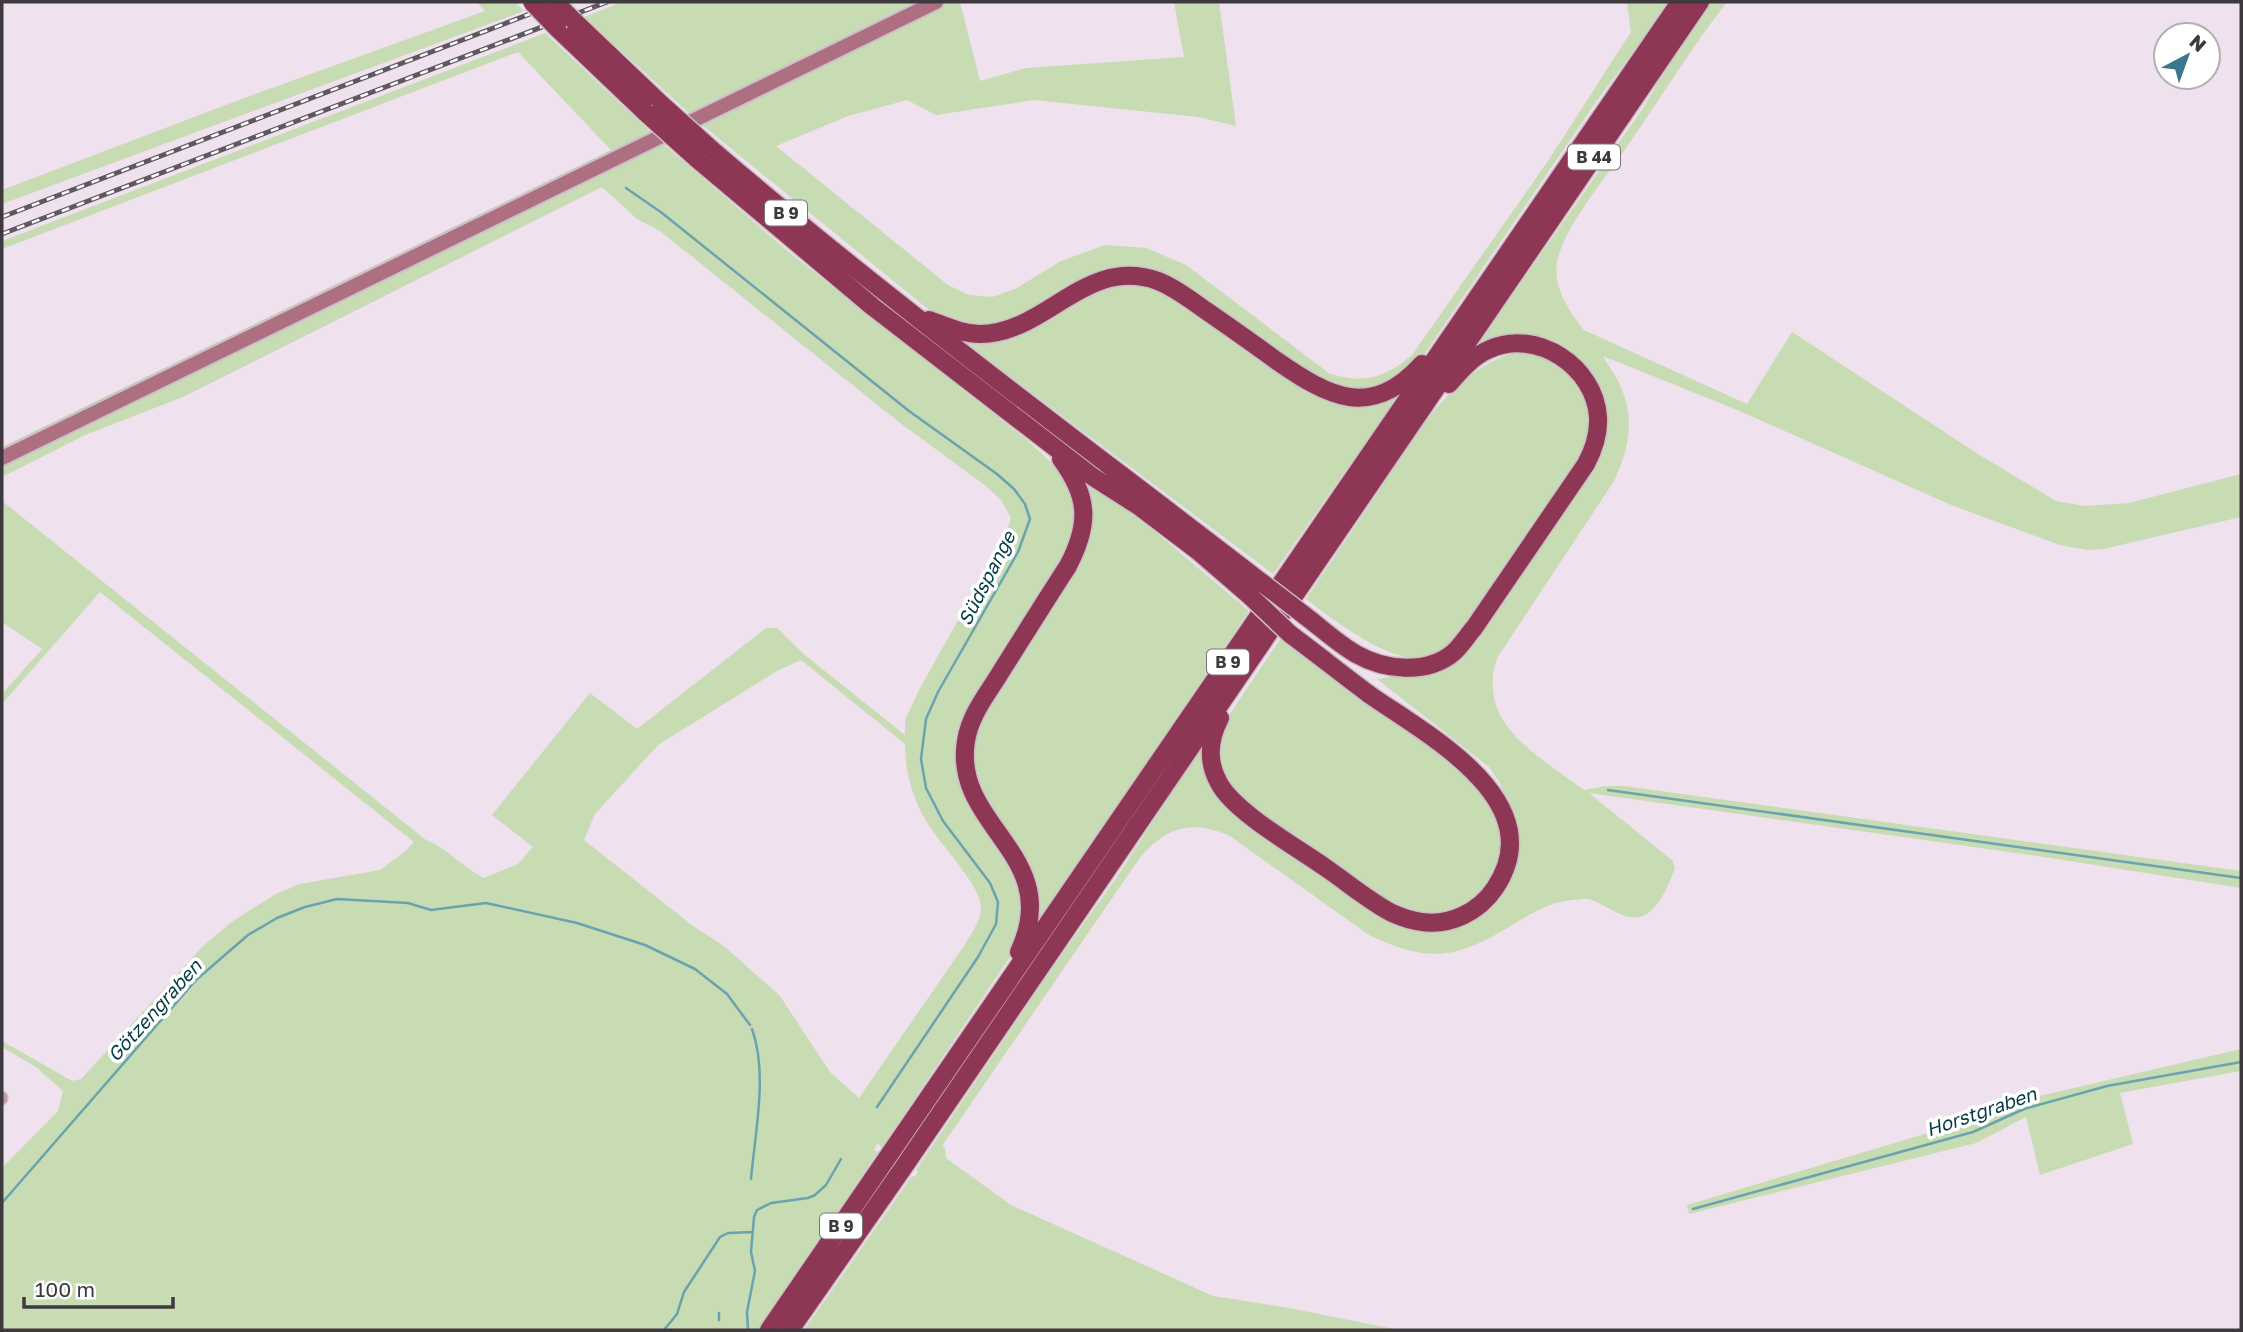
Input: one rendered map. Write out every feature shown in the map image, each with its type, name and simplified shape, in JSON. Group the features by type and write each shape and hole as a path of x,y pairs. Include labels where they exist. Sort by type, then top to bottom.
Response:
{"highway":[{"name":"B 9","path":"532,2 566,25 661,104 704,153 841,282 1048,442"},
{"name":"B 9","path":"555,2 566,25 645,112 793,219 1256,589 1304,615 1354,653 1378,663 1410,668 1435,663 1453,652 1474,628 1586,464 1596,442 1598,416 1592,393 1579,372 1562,357 1533,345 1512,344 1489,349 1464,368 1442,391 1427,400 1237,680 1013,1004 901,1171 790,1330"},
{"name":"B 44","path":"1453,333 1680,2"},
{"name":"B 44","path":"1427,400 1700,2"},
{"path":"913,314 961,332 987,334 1027,321 1073,293 1099,281 1125,276 1139,277 1172,288 1315,386 1335,395 1349,397 1373,395 1397,386 1409,378 1453,333"},
{"name":"B 9","path":"769,1330 1453,333"},
{"path":"1048,442 1198,551 1256,589 1290,634 1476,772 1488,787 1504,816 1508,830 1508,857 1499,882 1481,904 1463,916 1438,922 1410,920 1391,912 1269,828 1228,796 1214,774 1210,751 1216,726 1237,680"},
{"path":"1002,990 1010,966 1028,930 1031,898 1018,863 972,792 965,763 966,743 976,712 1068,566 1083,532 1084,510 1079,487 1048,442"}],"main road":[{"path":"2,458 936,2"}],"green space":[{"path":"477,2 515,2 524,11 2,204 2,190 485,11"},
{"path":"622,2 924,2 691,115 584,17"},
{"path":"951,2 960,2 980,81 1026,68 1184,57 1174,2 1219,2 1236,126 1198,117 1034,100 936,115 907,100 848,116 776,146 948,285 969,295 992,297 1015,289 1061,261 1105,245 1146,248 1186,265 1330,374 1364,378 1383,374 1412,355 1548,161 1631,32 1627,2 1671,2 1598,99 1423,356 1413,367 1375,389 1331,388 1216,310 1109,271 1074,283 1019,316 996,326 959,325 937,316 701,124"},
{"path":"1709,2 1727,2 1586,204 1561,249 1557,262 1557,281 1568,307 1584,330 1747,404 1792,332 1978,454 2056,501 2084,506 2129,503 2241,474 2241,517 2103,549 2088,550 2060,545 1951,505 1742,412 1603,356 1618,381 1626,402 1629,425 1623,459 1614,481 1497,658 1493,681 1495,702 1503,720 1531,751 1584,790 1624,786 2241,871 2241,888 2044,857 1589,793 1673,861 1675,869 1657,905 1647,914 1632,917 1624,916 1588,899 1564,901 1541,909 1476,945 1443,954 1409,950 1369,935 1230,836 1193,827 1171,832 1141,856 942,1146 945,1148 946,1158 1011,1205 1213,1296 1399,1330 804,1330 912,1176 915,1177 918,1172 916,1170 1117,877 1204,742 1208,771 1374,908 1453,928 1474,920 1497,901 1518,854 1517,834 1500,783 1489,767 1377,679 1430,671 1444,664 1603,422 1553,347 1474,350 1643,108 1684,38"},
{"path":"545,33 668,148 790,253 1027,440 1061,473 1073,495 1076,508 1074,542 958,754 1024,896 1016,948 882,1147 877,1144 874,1150 878,1152 757,1330 2,1330 2,1168 58,1111 63,1091 36,1067 2,1047 2,1041 72,1081 81,1079 205,944 233,921 276,894 300,884 380,870 414,842 100,592 2,704 2,694 42,649 2,622 2,501 426,840 484,878 518,864 533,847 492,815 590,693 637,729 766,628 777,628 806,656 905,735 905,720 920,688 1006,535 1011,518 1001,500 660,231 637,219 602,187 183,397 85,435 2,477 2,447 611,150 518,52 2,249 2,241","holes":["801,660 905,744 912,791 928,824 975,890 981,912 964,946 859,1098 830,1072 780,996 724,946 693,926 584,840 595,814 658,745 777,671"]},
{"path":"1126,282 1162,290 1308,389 1333,402 1349,404 1403,389 1273,574 956,336 972,338"},
{"path":"1510,354 1534,354 1548,360 1568,375 1576,385 1583,396 1589,419 1584,450 1575,468 1459,636 1431,656 1413,658 1398,655 1347,629 1306,599 1434,412 1468,378 1488,364"},
{"path":"1077,472 1152,529 1249,611 1034,929 1031,878 980,793 971,753 977,726 1080,552"},
{"path":"1282,636 1451,763 1477,786 1493,806 1501,829 1503,848 1491,886 1469,907 1430,917 1392,905 1267,818 1227,782 1221,760 1222,733 1231,712"},
{"path":"2241,1049 2241,1071 2120,1093 2133,1144 2040,1175 2026,1117 1976,1143 1689,1214 1687,1205 1965,1122 2022,1100"}],"waterway":[{"name":"Südspange","path":"626,188 662,213 909,411 997,474 1014,489 1025,504 1030,519 1018,552 938,692 926,719 921,759 926,788 943,821 990,883 998,902 996,924 978,957 877,1107"},
{"path":"1608,790 2241,878"},
{"name":"Götzengraben","path":"2,1203 196,980 248,935 277,918 337,899 408,903 431,910 486,903 577,923 645,945 695,969 727,994 750,1025"},
{"name":"Götzengraben","path":"751,1179 760,1084 757,1046 752,1029"},
{"name":"Horstgraben","path":"1693,1209 1973,1132 2024,1109 2107,1086 2241,1062"},
{"name":"Südspange","path":"748,1330 747,1312 755,1271 751,1252 757,1210 771,1203 815,1195 826,1185 841,1159"},
{"path":"664,1330 677,1314 684,1292 720,1237 728,1233 752,1232"},
{"path":"719,1313 719,1320"}],"railway":[{"path":"2,217 561,2"},
{"path":"2,234 607,2"}]}
